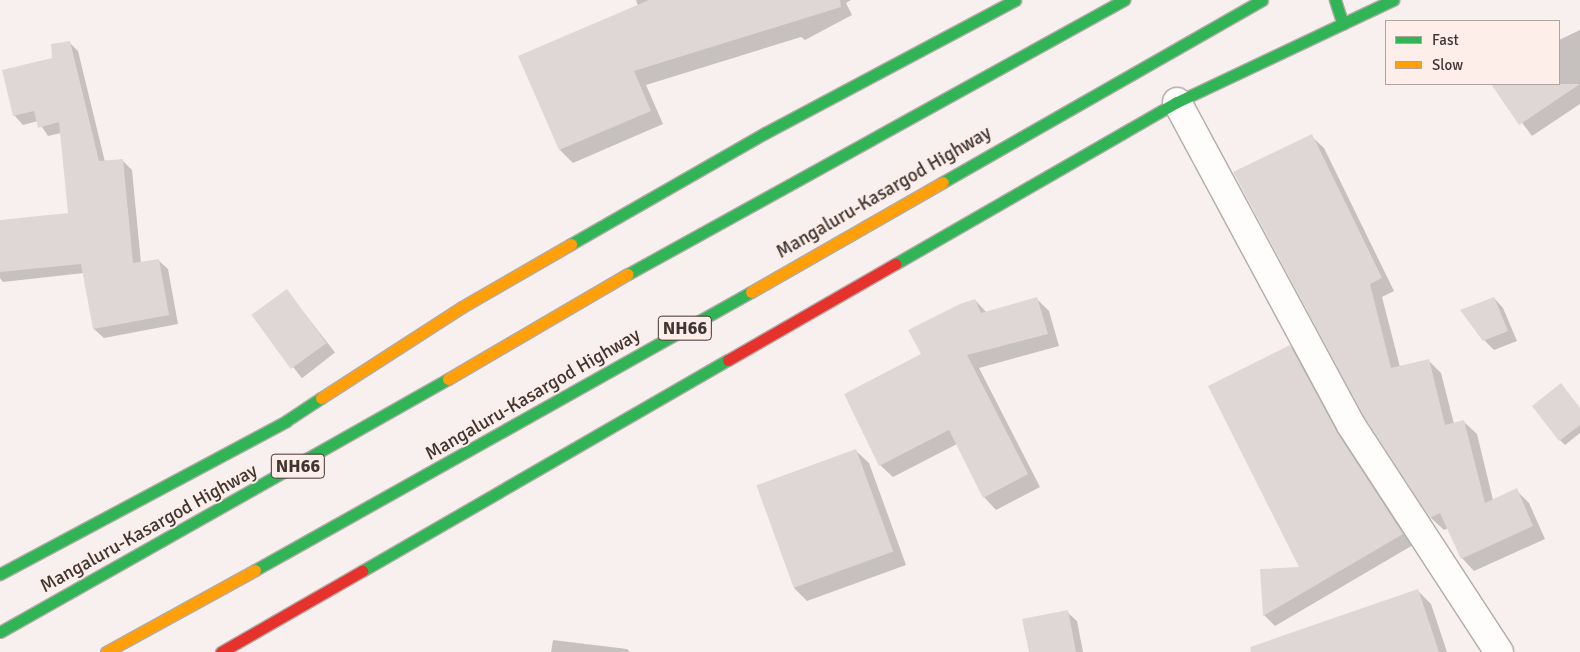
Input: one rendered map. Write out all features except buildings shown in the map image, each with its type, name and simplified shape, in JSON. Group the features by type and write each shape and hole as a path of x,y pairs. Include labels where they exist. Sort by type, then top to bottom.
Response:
{"main road":[{"path":"0,574 286,422 470,302 765,133 1015,0"},
{"name":"Mangaluru-Kasargod Highway","path":"0,632 359,431 601,289 1124,0"},
{"name":"Mangaluru-Kasargod Highway","path":"106,652 462,456 1262,0"},
{"path":"1335,0 1343,24"},
{"path":"221,652 1177,102 1393,0"}],"street":[{"path":"1177,102 1351,425 1499,652"}],"traffic: fast":[{"path":"571,244 765,133 1015,0"},
{"path":"628,274 1124,0"},
{"path":"943,182 1262,0"},
{"path":"1335,0 1343,24"},
{"path":"895,264 1177,102 1393,0"},
{"path":"255,570 751,292"},
{"path":"362,571 728,360"},
{"path":"0,632 448,379"},
{"path":"0,574 286,421 321,398"}],"traffic: slow":[{"path":"751,292 943,182"},
{"path":"321,398 462,307 571,244"},
{"path":"448,379 628,274"},
{"path":"106,652 255,570"}],"traffic: jam":[{"path":"728,360 895,264"},
{"path":"221,652 362,571"}]}
